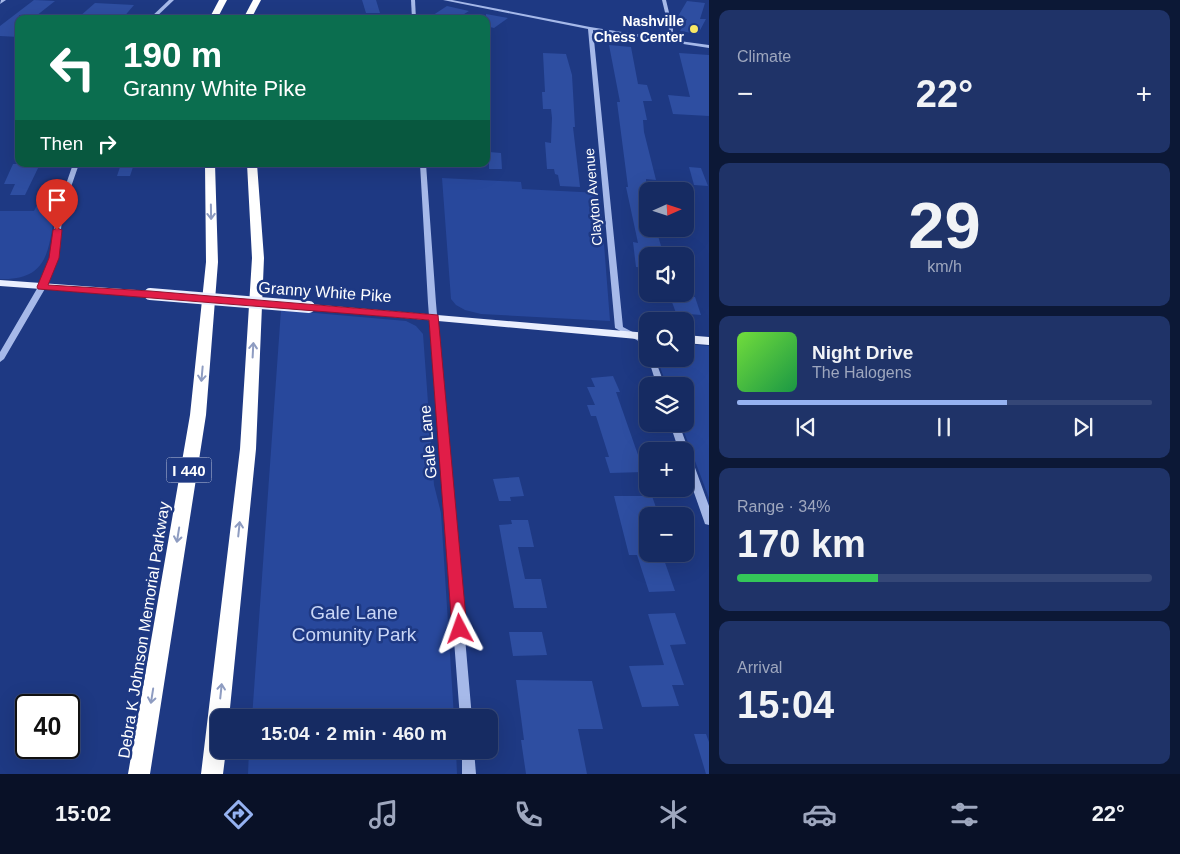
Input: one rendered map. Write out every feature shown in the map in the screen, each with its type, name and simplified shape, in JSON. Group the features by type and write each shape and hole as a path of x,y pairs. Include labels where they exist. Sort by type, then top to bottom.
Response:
{"highway":[{"path":"215,15 223,0"},
{"path":"249,15 257,0"},
{"name":"Debra K Johnson Memorial Parkway","path":"139,774 198,416 212,262 210,167"},
{"path":"212,774 248,449 258,258 252,167"}],"main road":[{"name":"Granny White Pike","path":"0,283 434,317 639,336"},
{"path":"694,340 709,341"}],"street":[{"path":"0,3 4,0"},
{"path":"155,15 172,0"},
{"path":"413,0 414,15"},
{"path":"445,0 590,28 709,47"},
{"path":"664,0 671,29 669,41"},
{"name":"Clayton Avenue","path":"590,28 619,328 639,339"},
{"path":"0,359 42,287 54,258 60,210 75,167"},
{"name":"Gale Lane","path":"423,167 465,709"},
{"path":"694,478 709,521"},
{"path":"468,759 469,774"}],"green space":[{"path":"442,178 521,182 522,189 600,193 610,321 481,314 465,310 456,305 451,299"},
{"path":"46,201 57,201 45,256 39,266 30,273 18,278 0,279 0,211 34,211 37,205"},
{"name":"Gale Lane Comunity Park","path":"281,310 406,321 416,326 423,334 434,485 441,513 453,709 253,709"},
{"path":"694,345 709,346 709,498 694,458 694,442 688,442 684,432 694,432 694,377 664,377 660,367 694,367"},
{"path":"249,759 456,759 457,774 248,774"}],"building":[{"path":"34,0 55,1 37,15 15,15 15,37 0,36 0,26"},
{"path":"362,0 376,0 380,13 366,13"},
{"path":"687,1 705,3 700,19 706,19 698,34 680,31 687,19 677,18"},
{"path":"95,3 134,5 125,15 81,15"},
{"path":"447,6 469,11 462,15 433,15"},
{"path":"486,14 508,18 494,28 490,27 490,15"},
{"path":"609,45 631,47 638,84 647,85 652,101 643,101 647,120 643,120 644,132 656,180 646,179 646,182 639,182 639,238 659,238 661,247 639,247 639,267 636,267 633,242 638,243 626,187 628,187 617,102 620,102"},
{"path":"543,53 566,54 572,75 575,127 573,127 580,187 560,186 558,175 555,174 554,169 547,169 545,142 551,143 552,118 551,109 543,109 542,92 545,92"},
{"path":"679,53 709,55 709,116 673,114 668,95 690,97"},
{"path":"490,152 501,153 502,169 489,169"},
{"path":"13,164 15,164 15,167 39,167 25,195 10,195 15,184 4,184"},
{"path":"120,167 133,167 130,176 117,176"},
{"path":"689,167 701,168 708,186 694,185"},
{"path":"695,297 701,315 694,314 694,312 676,312 672,302 694,302"},
{"path":"613,376 620,392 616,392 639,458 639,472 610,473 605,457 609,457 596,416 591,416 587,405 595,405 587,387 595,387 591,378"},
{"path":"519,477 524,496 510,497 511,501 499,501 493,479"},
{"path":"614,496 652,497 656,507 639,507 639,561 637,555 629,555"},
{"path":"511,520 528,520 534,547 518,547 525,579 541,579 547,608 514,608 499,525 512,524"},
{"path":"639,562 665,562 675,591 649,592"},
{"path":"675,613 686,644 670,645 684,685 672,685 679,706 642,707 629,666 664,665 648,614"},
{"path":"509,632 542,632 547,655 513,656"},
{"path":"516,680 592,681 603,729 578,729 587,774 526,774 521,740 524,740"},
{"path":"694,734 706,734 709,742 709,774 706,774"}],"place":[{"name":"Nashville Chess Center","path":"694,29"}],"route":[{"path":"57,230 54,258 42,287 434,317 460,629"}]}
